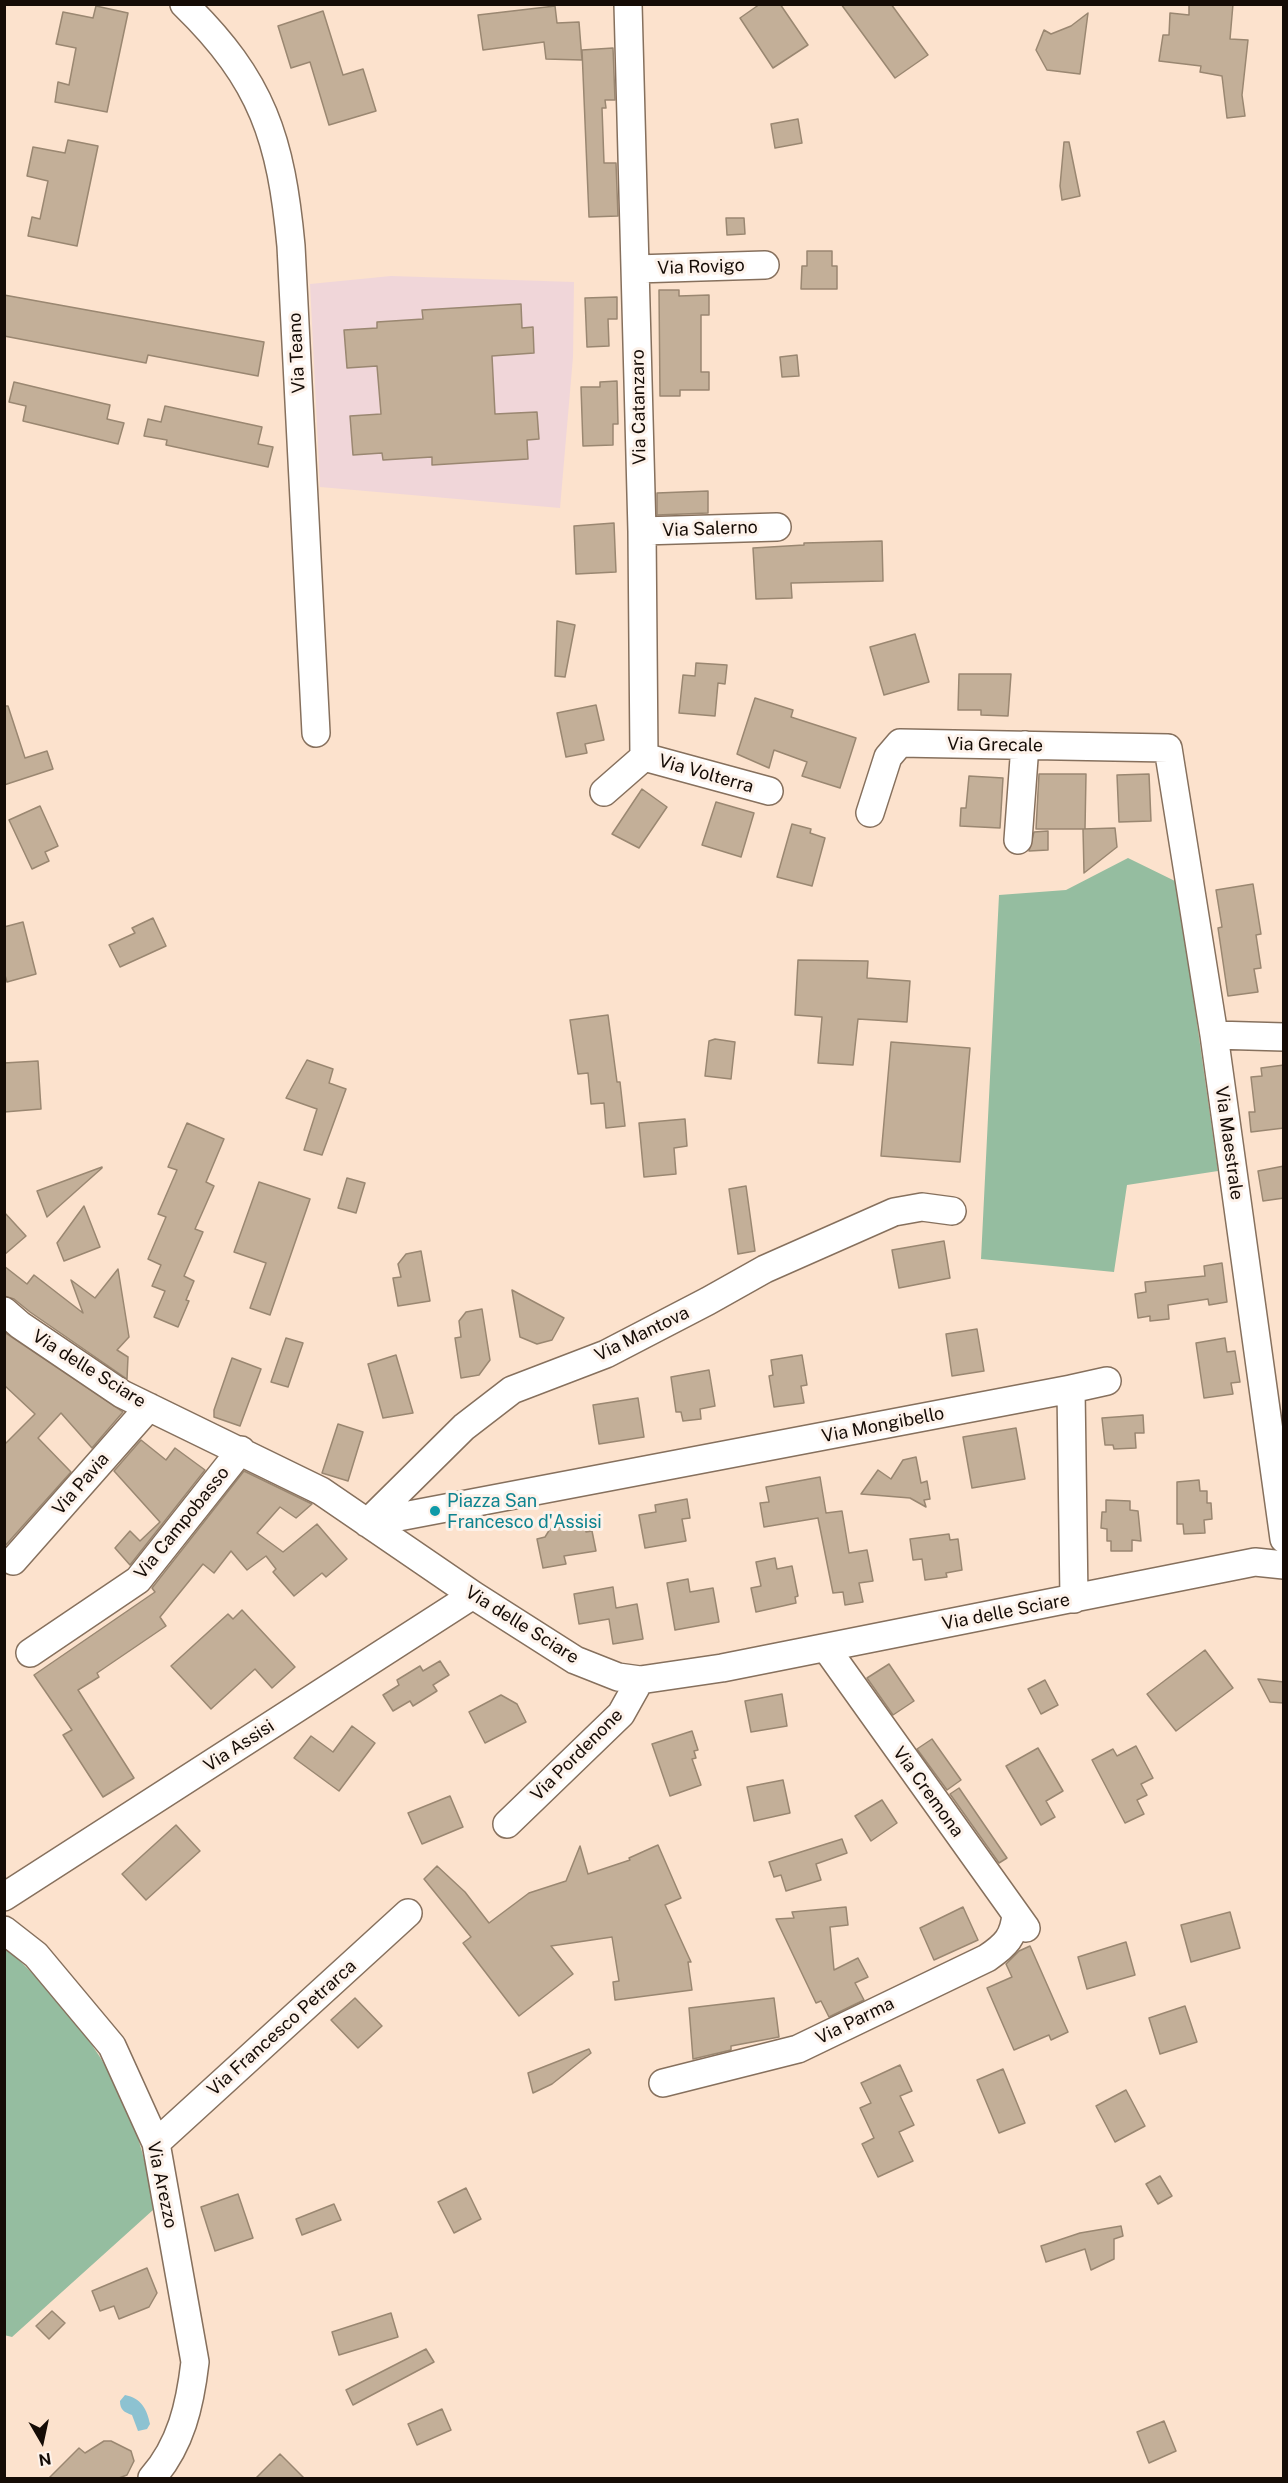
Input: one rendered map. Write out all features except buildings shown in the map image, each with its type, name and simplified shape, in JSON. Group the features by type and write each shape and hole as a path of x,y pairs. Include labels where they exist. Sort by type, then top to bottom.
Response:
{"street":[{"name":"Via Teano","path":"184,4 222,44 244,74 261,104 286,187 316,733"},
{"name":"Via Catanzaro","path":"628,4 642,531 644,757"},
{"name":"Via Rovigo","path":"636,269 765,266"},
{"name":"Via Salerno","path":"642,531 777,527"},
{"name":"Via Grecale","path":"870,813 888,757 900,743 1168,748"},
{"path":"1018,840 1025,745"},
{"name":"Via Maestrale","path":"1168,748 1214,1035 1284,1539"},
{"name":"Via Volterra","path":"644,757 769,791"},
{"path":"604,792 644,757"},
{"path":"1214,1035 1284,1037"},
{"name":"Via Mantova","path":"367,1523 464,1427 512,1390 606,1354 708,1302 765,1269 894,1212 922,1207 952,1211"},
{"name":"Via delle Sciare","path":"4,1311 20,1325 122,1394 241,1450 321,1491 473,1595 575,1660 618,1677 640,1680 722,1668 1255,1562 1284,1565"},
{"name":"Via Mongibello","path":"367,1523 1107,1382"},
{"path":"1071,1389 1074,1599"},
{"name":"Via Pavia","path":"13,1561 149,1407"},
{"name":"Via Campobasso","path":"30,1653 138,1580 241,1450"},
{"name":"Via Assisi","path":"4,1897 473,1595"},
{"name":"Via Cremona","path":"825,1648 1023,1925"},
{"name":"Via Pordenone","path":"507,1824 621,1714 640,1680"},
{"name":"Via Francesco Petrarca","path":"156,2143 408,1913"},
{"name":"Via Parma","path":"663,2083 798,2049 987,1958 1006,1944 1014,1930 1023,1925"},
{"name":"Via Arezzo","path":"4,1930 36,1955 112,2046 156,2143 195,2362 183,2424 168,2460 152,2478"}],"shaded area":[{"path":"391,276 574,282 573,357 560,508 320,487 310,284"}],"green space":[{"path":"1128,858 1177,882 1218,1171 1127,1185 1114,1272 981,1259 999,895 1066,890"},
{"path":"4,1946 59,2003 104,2064 122,2097 136,2133 147,2170 153,2210 12,2337 4,2335"}],"water":[{"path":"125,2395 131,2396 145,2409 150,2424 147,2429 138,2431 132,2415 122,2409 120,2401"}],"place":[{"name":"Piazza San Francesco d'Assisi","path":"435,1511"}]}
